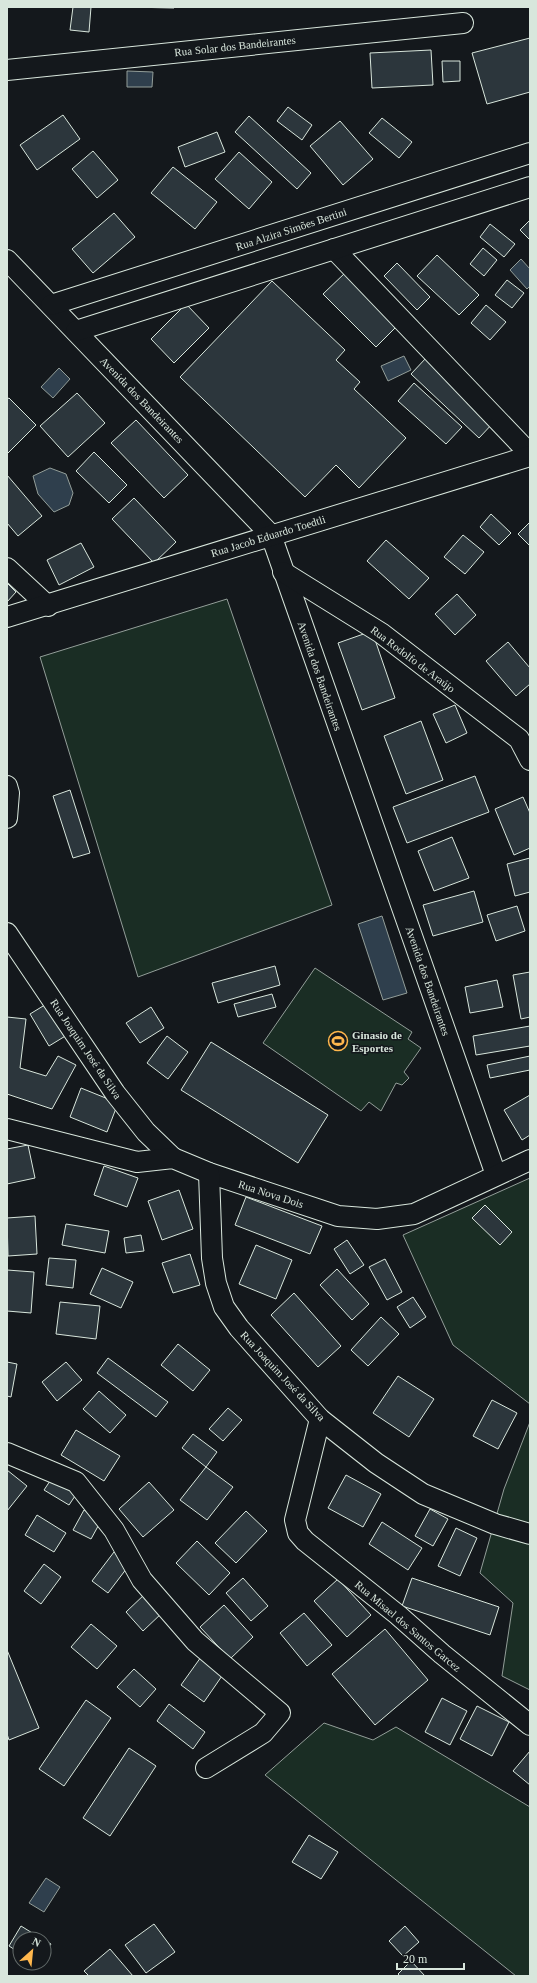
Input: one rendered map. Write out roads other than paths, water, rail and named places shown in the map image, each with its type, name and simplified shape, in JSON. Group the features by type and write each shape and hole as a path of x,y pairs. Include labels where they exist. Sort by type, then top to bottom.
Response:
{"street":[{"name":"Rua Solar dos Bandeirantes","path":"7,70 463,23"},
{"name":"Rua Alzira Simões Bertini","path":"51,305 530,153"},
{"path":"76,331 530,187"},
{"path":"334,250 530,455"},
{"name":"Avenida dos Bandeirantes","path":"7,260 270,535 496,1175"},
{"name":"Rua Jacob Eduardo Toedtli","path":"7,617 48,606 270,535 530,455"},
{"path":"7,568 48,606"},
{"name":"Rua Rodolfo de Araújo","path":"284,572 381,633 524,738 530,760"},
{"path":"7,786 9,793 7,818"},
{"name":"Rua Joaquim José da Silva","path":"7,933 115,1093 146,1132 173,1158"},
{"name":"Rua Nova Dois","path":"7,1129 137,1162 173,1158 208,1173 338,1216 377,1219 414,1214 530,1160"},
{"name":"Rua Joaquim José da Silva","path":"208,1173 212,1258 216,1283 224,1307 239,1328 320,1419 376,1463 423,1494 495,1524 530,1534"},
{"name":"Rua Misael dos Santos Garcez","path":"320,1419 295,1520 298,1533 305,1541 530,1725"},
{"path":"7,1453 76,1482 114,1530 142,1580 195,1641 280,1713 263,1734 206,1768"}],"water":[{"path":"127,71 153,72 152,87 127,87"},
{"path":"521,259 530,269 530,286 527,289 510,270"},
{"path":"404,356 411,370 388,381 381,366"},
{"path":"59,368 70,379 53,398 41,387"},
{"path":"50,468 66,474 73,493 69,505 54,512 38,494 33,476"},
{"path":"382,916 407,993 383,1000 358,924"},
{"path":"46,1878 60,1887 44,1912 29,1903"}],"place":[{"name":"Ginasio de Esportes","path":"338,1041"}]}
